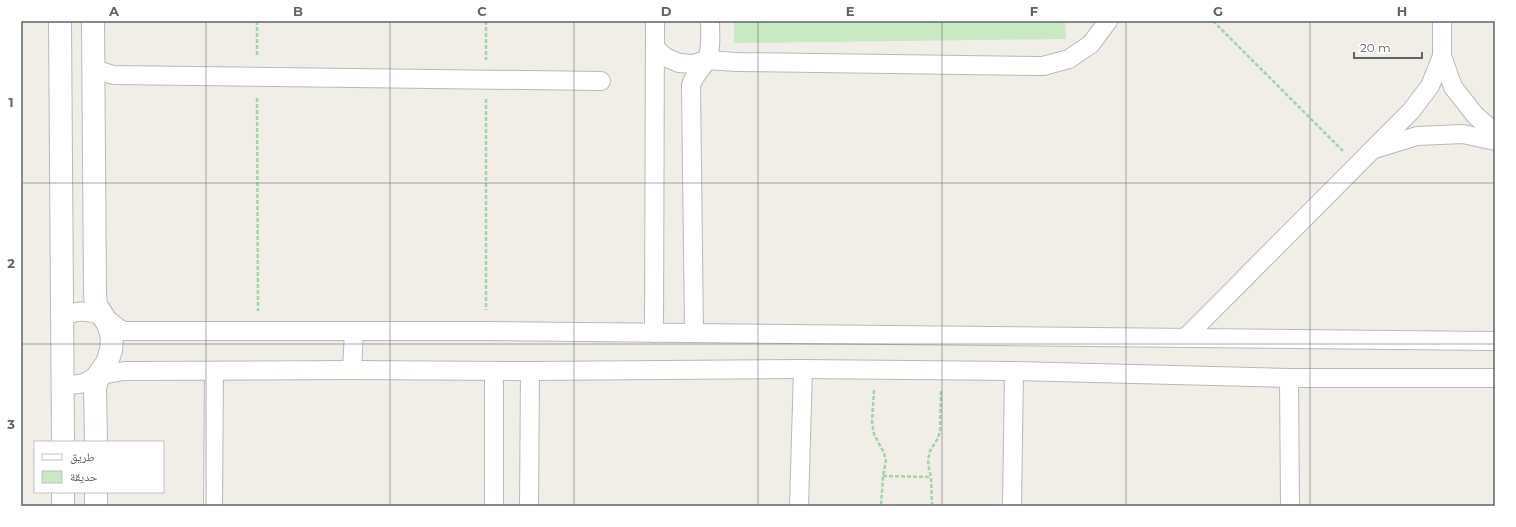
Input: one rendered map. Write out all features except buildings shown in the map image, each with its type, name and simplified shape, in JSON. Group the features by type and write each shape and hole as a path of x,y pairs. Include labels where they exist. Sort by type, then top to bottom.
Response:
{"street":[{"path":"60,21 63,441"},
{"path":"93,21 95,294 96,305 104,318 112,337 111,350 107,363 99,374 95,388 96,441"},
{"path":"654,333 655,21"},
{"path":"694,333 691,85 697,72 706,60 709,49 710,21"},
{"path":"655,48 665,57 679,63 693,64 706,60 737,62 1043,66 1069,59 1091,44 1108,21"},
{"path":"1442,21 1442,56 1453,87 1475,115 1495,133"},
{"path":"1185,338 1411,111 1430,86 1442,56"},
{"path":"94,69 113,75 601,80"},
{"path":"1372,150 1417,136 1463,134 1495,141"},
{"path":"62,318 74,312 85,311 104,318 116,328 124,331 486,331 1495,341"},
{"path":"352,370 354,331"},
{"path":"62,377 67,384 76,385 84,384 99,374 101,375 124,371 803,369 1014,371 1289,378 1495,378"},
{"path":"799,506 803,369"},
{"path":"213,506 214,371"},
{"path":"494,371 494,506"},
{"path":"529,506 530,371"},
{"path":"1012,506 1014,371"},
{"path":"1289,378 1290,506"},
{"path":"63,493 63,506"},
{"path":"96,493 96,506"}],"path":[{"path":"257,21 258,331"},
{"path":"486,21 486,331"},
{"path":"1214,21 1358,165"},
{"path":"875,370 872,422 874,434 884,453 886,461 883,476 881,506"},
{"path":"932,506 931,477 928,460 930,451 940,432 941,370"},
{"path":"883,476 931,477"}],"green space":[{"path":"734,21 1065,21 1066,39 734,43"}]}
